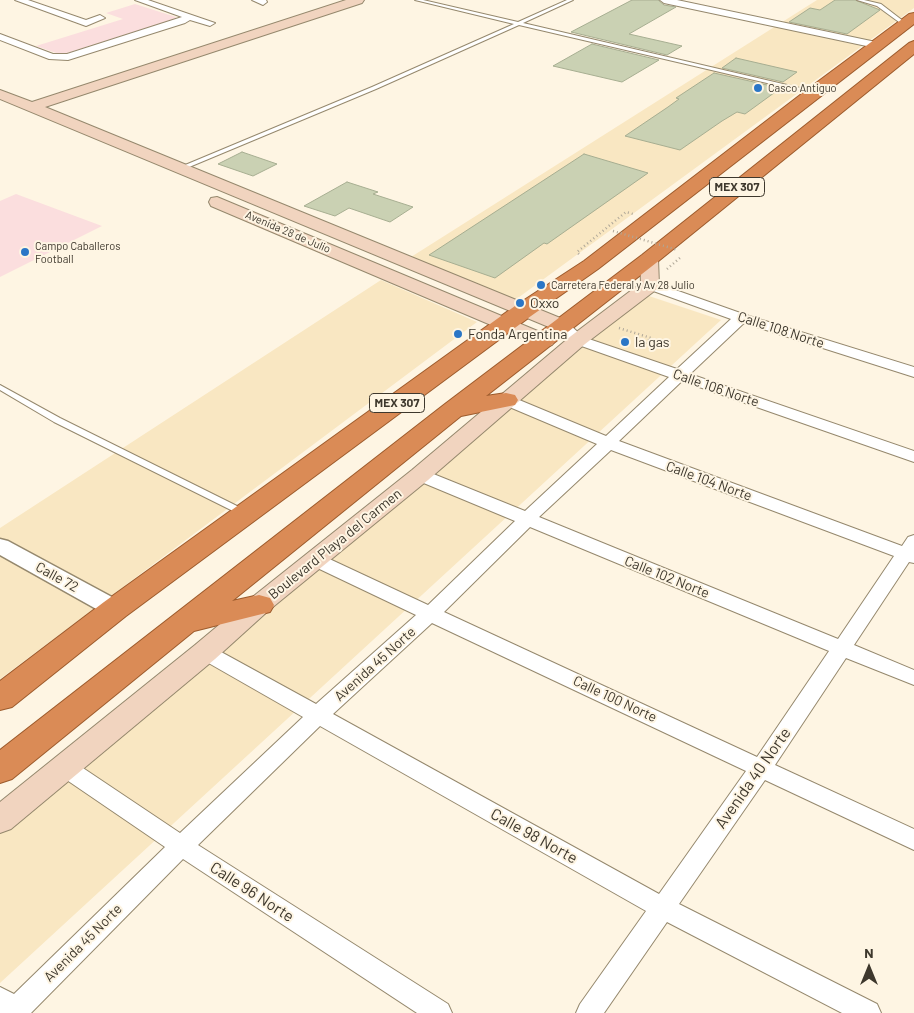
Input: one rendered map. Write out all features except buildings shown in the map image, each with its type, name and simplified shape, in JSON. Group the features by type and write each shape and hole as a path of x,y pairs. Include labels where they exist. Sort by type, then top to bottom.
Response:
{"highway":[{"name":"MEX 307","path":"0,698 115,609 514,318 590,265 910,20"},
{"name":"MEX 307","path":"0,769 454,409 562,336 648,258 914,46"},
{"path":"793,108 809,115 825,116"},
{"path":"454,409 506,400"},
{"path":"185,624 259,605"}],"main road":[{"path":"31,107 358,0"},
{"name":"Avenida 28 de Julio","path":"0,94 180,169 514,318"},
{"path":"0,110 123,162"},
{"path":"96,151 111,149 117,143"},
{"name":"Avenida 28 de Julio","path":"202,196 562,336"},
{"path":"648,258 650,285"},
{"name":"Boulevard Playa del Carmen","path":"0,820 66,768 259,605 420,475 506,400 562,336 602,322 650,285"}],"street":[{"path":"19,0 86,23 100,18"},
{"path":"139,0 210,23"},
{"path":"664,0 876,46"},
{"path":"0,37 52,57 68,57 182,22 189,16"},
{"name":"Calle 108 Norte","path":"650,285 741,318 914,372"},
{"name":"Avenida 45 Norte","path":"11,1009 318,715 432,612 526,520 741,318"},
{"name":"Calle 106 Norte","path":"562,336 914,457"},
{"name":"Calle 104 Norte","path":"506,400 608,443 911,550"},
{"name":"Calle 102 Norte","path":"420,475 914,678"},
{"name":"Calle 72","path":"0,546 115,609"},
{"name":"Avenida 40 Norte","path":"588,1013 761,768 840,649 911,550"},
{"name":"Calle 100 Norte","path":"316,560 432,612 914,840"},
{"name":"Calle 98 Norte","path":"205,652 662,908 868,1013"},
{"name":"Calle 96 Norte","path":"66,768 181,846 439,1013"}],"lane":[{"path":"418,0 814,92"},
{"path":"180,169 374,88 571,0"},
{"path":"860,0 866,0 879,5 910,20"},
{"path":"0,387 57,420 245,514"}],"path":[{"path":"613,231 678,250"},
{"path":"602,322 651,338 629,358"}],"shaded area":[{"path":"817,0 914,0 914,8 511,303 411,257"},
{"path":"135,4 176,17 175,19 67,53 59,54 36,46 123,19 106,13"},
{"name":"Campo Caballeros Football","path":"16,194 102,226 0,277 0,201"},
{"path":"381,280 477,322 0,679 0,528"},
{"path":"646,295 721,320 0,983 0,828"}],"place":[{"name":"Casco Antiguo","path":"758,88"},
{"name":"Campo Caballeros Football","path":"25,252"},
{"name":"Carretera Federal y Av 28 Julio","path":"541,285"},
{"name":"Oxxo","path":"520,303"},
{"name":"Fonda Argentina","path":"458,334"},
{"name":"la gas","path":"625,342"}]}
